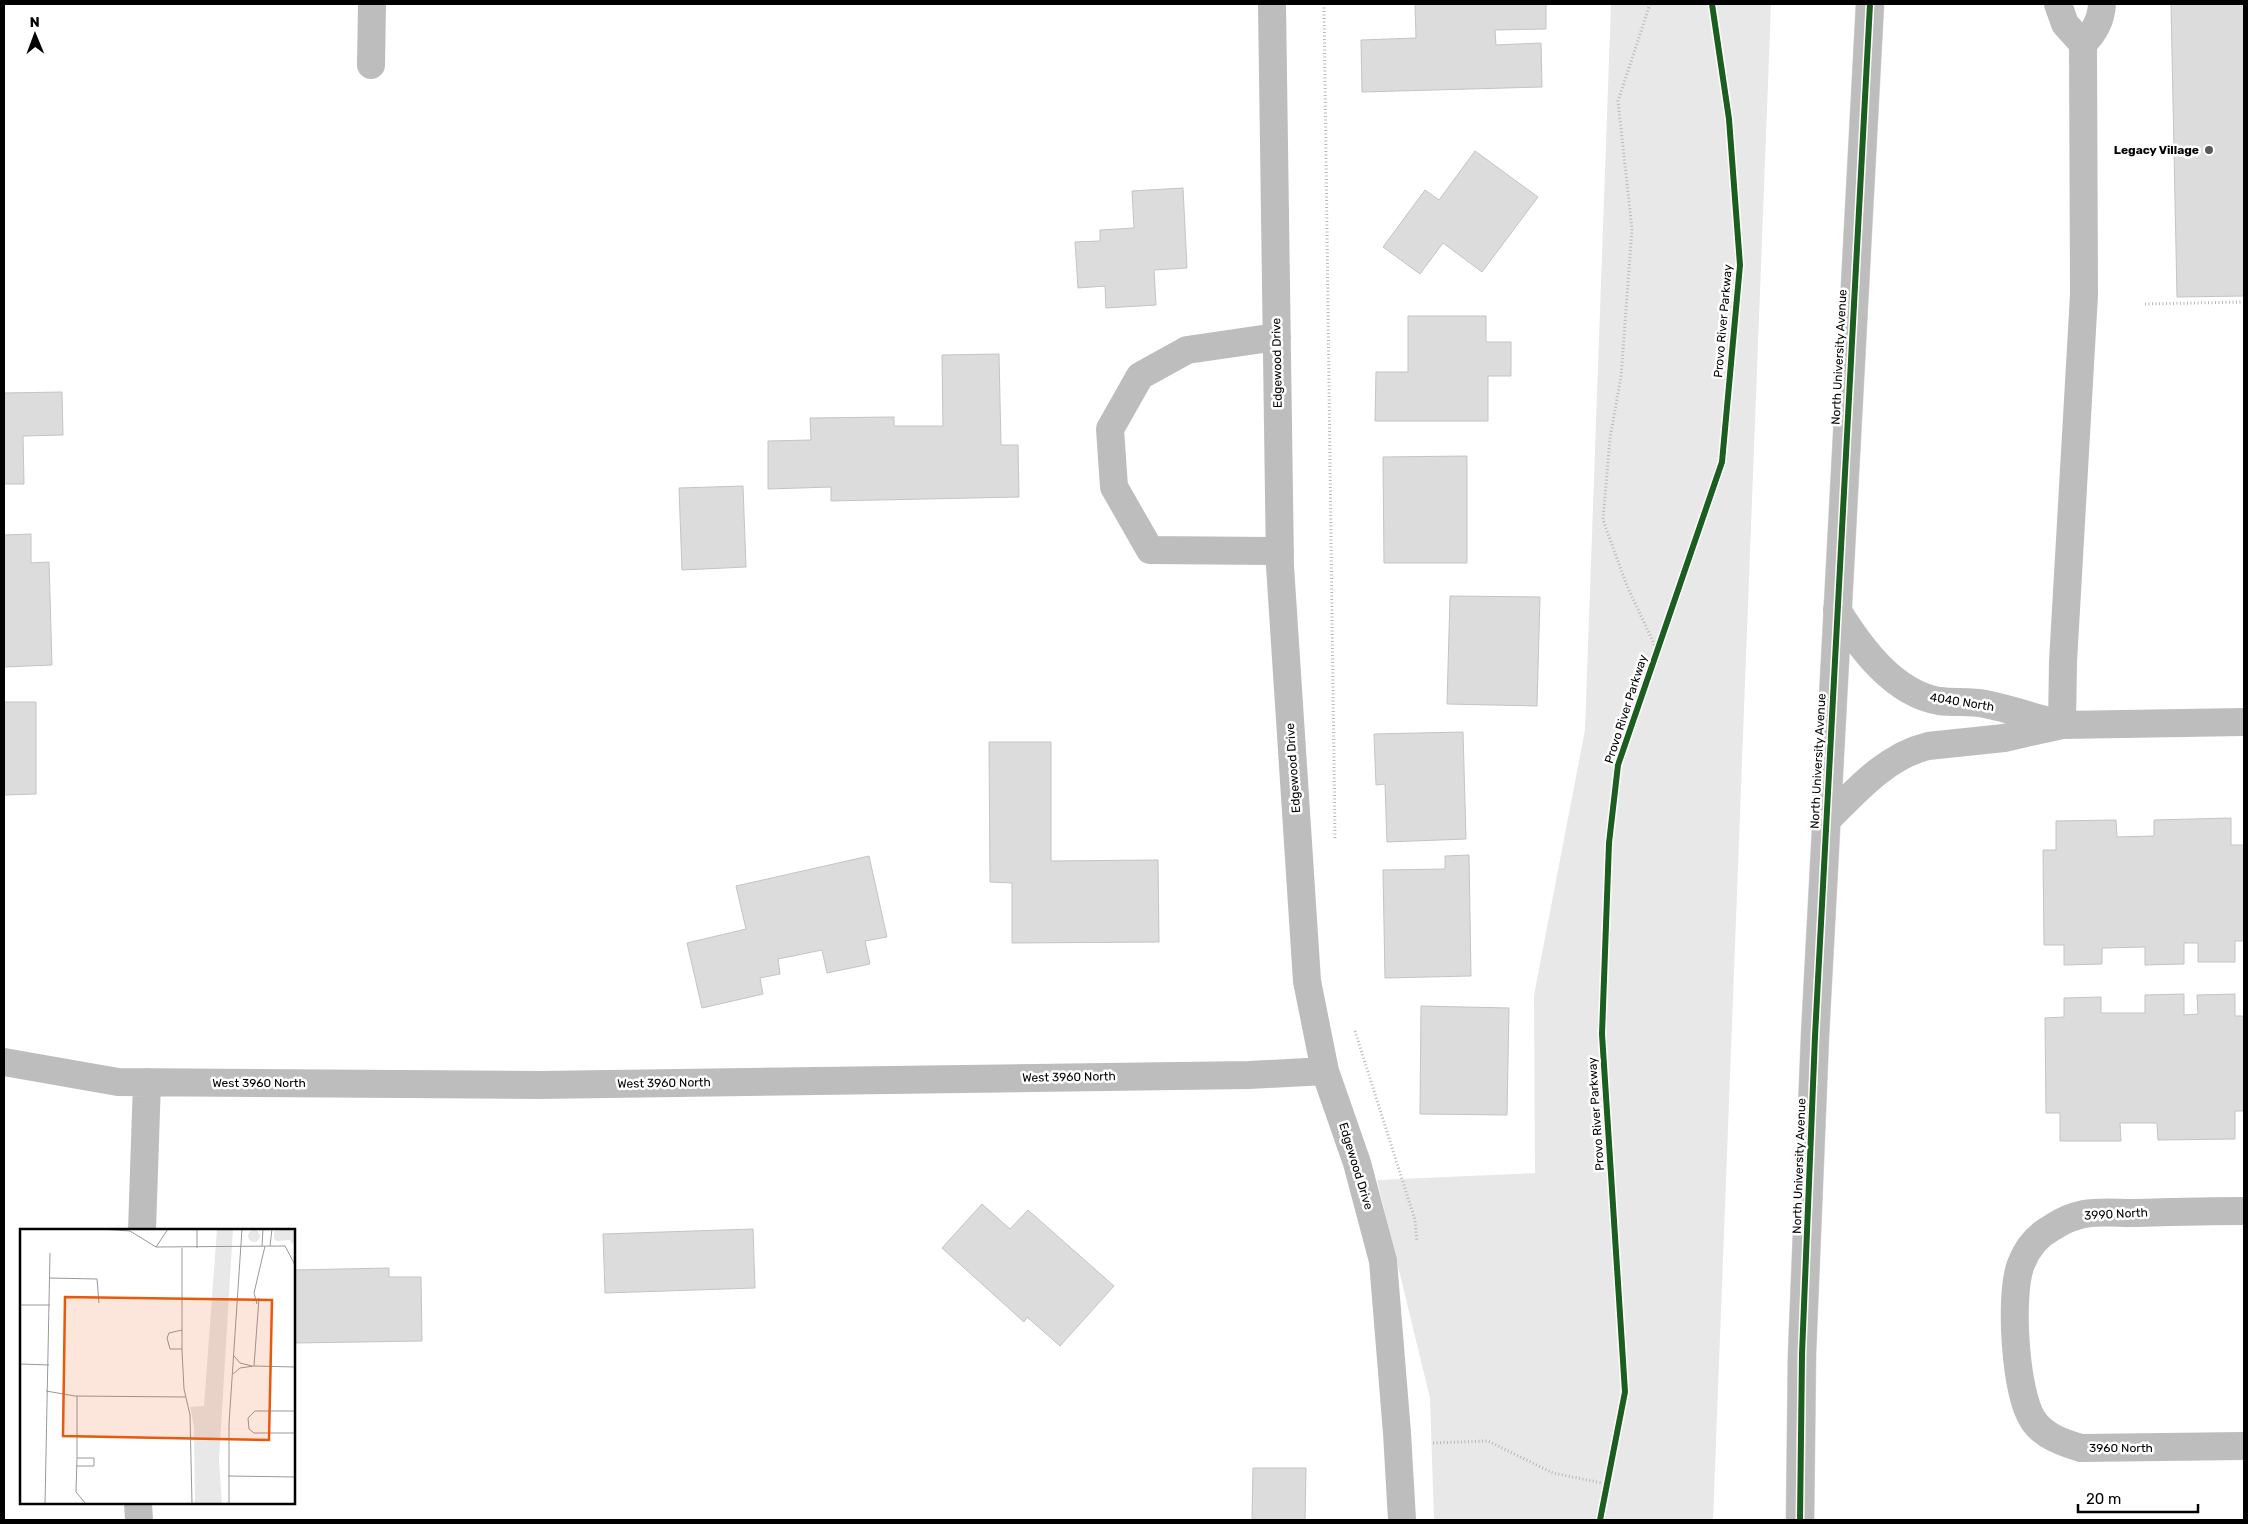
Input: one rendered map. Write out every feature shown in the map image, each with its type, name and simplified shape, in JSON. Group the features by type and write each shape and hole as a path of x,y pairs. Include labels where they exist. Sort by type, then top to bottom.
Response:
{"main road":[{"path":"371,65 372,4"},
{"name":"Edgewood Drive","path":"1272,4 1280,551 1307,981 1325,1072 1357,1163 1384,1261 1402,1520"},
{"name":"North University Avenue","path":"1800,1520 1802,1354 1826,821 1870,4"},
{"path":"2058,4 2065,24 2083,44"},
{"path":"2062,725 2063,662 2084,295 2083,44 2094,31 2101,13 2102,4"},
{"path":"1277,337 1187,350 1140,376 1110,429 1114,487 1150,550 1280,551"},
{"name":"4040 North","path":"1837,610 1855,639 1878,665 1901,684 1919,695 1939,701 1983,704 2062,725"},
{"name":"4040 North","path":"1826,821 1872,776 1916,748 2004,738 2062,725 2244,722"},
{"name":"West 3960 North","path":"4,1062 118,1082 540,1085 1249,1075 1325,1072"},
{"path":"142,1229 147,1082"},
{"name":"3990 North","path":"2016,1336 2016,1284 2021,1264 2027,1251 2038,1237 2052,1227 2084,1214 2244,1211"},
{"name":"3960 North","path":"2016,1336 2019,1381 2024,1404 2034,1422 2062,1442 2081,1448 2098,1449 2244,1446"},
{"path":"138,1504 139,1520"}],"path":[{"path":"1324,4 1336,846"},
{"path":"1650,4 1618,100 1632,229 1621,377 1610,438 1603,520 1627,586 1657,650"},
{"path":"2145,304 2244,302"},
{"path":"1352,1022 1415,1220 1417,1249"},
{"path":"1427,1444 1488,1441 1553,1473 1607,1484"},
{"path":"1605,1493 1609,1475"}],"shaded area":[{"path":"1611,4 1771,4 1713,1520 1434,1520 1430,1398 1377,1180 1535,1173 1534,995 1585,730"}],"building":[{"path":"1415,4 1546,4 1546,29 1495,30 1496,45 1541,43 1542,87 1362,92 1361,40 1416,38"},
{"name":"Legacy Village","path":"2171,4 2244,4 2244,296 2177,297"},
{"path":"1475,151 1538,197 1482,272 1443,243 1420,274 1383,247 1425,190 1439,200"},
{"path":"1183,188 1187,268 1154,270 1156,305 1106,308 1105,286 1078,288 1075,242 1100,241 1100,230 1134,228 1132,191"},
{"path":"1408,316 1486,316 1486,342 1511,342 1511,376 1488,376 1488,421 1375,421 1376,372 1408,372"},
{"path":"999,354 1001,445 1018,445 1019,497 831,501 831,487 768,489 768,441 811,440 810,418 894,417 894,426 943,426 942,355"},
{"path":"62,392 63,435 23,436 24,484 4,484 4,393"},
{"path":"1467,456 1467,563 1384,563 1383,457"},
{"path":"743,486 746,567 682,570 679,488"},
{"path":"31,534 31,563 49,562 52,665 4,667 4,535"},
{"path":"1450,596 1540,597 1537,706 1447,704"},
{"path":"4,702 36,702 36,794 4,795"},
{"path":"1463,732 1466,839 1387,842 1385,784 1376,785 1374,734"},
{"path":"989,742 1051,742 1051,861 1158,860 1159,942 1012,943 1012,883 990,882"},
{"path":"2231,818 2231,845 2244,845 2244,941 2235,941 2235,962 2198,962 2198,943 2184,943 2184,964 2145,965 2145,947 2102,948 2102,964 2064,965 2064,945 2044,945 2043,850 2056,850 2056,821 2116,820 2117,837 2154,836 2154,820"},
{"path":"1469,855 1471,976 1385,978 1383,870 1445,869 1445,856"},
{"path":"869,856 887,937 865,941 870,964 827,973 822,950 778,959 780,974 760,978 763,994 702,1008 687,943 746,929 736,886"},
{"path":"2184,994 2184,1015 2198,1014 2197,995 2235,994 2235,1016 2244,1016 2244,1111 2235,1111 2235,1139 2158,1140 2157,1123 2120,1123 2121,1141 2060,1141 2060,1113 2046,1113 2045,1018 2064,1017 2064,998 2101,997 2101,1013 2145,1013 2145,995"},
{"path":"1421,1006 1509,1008 1507,1115 1420,1114"},
{"path":"982,1204 1010,1229 1028,1210 1114,1286 1060,1346 1027,1317 1024,1322 942,1248"},
{"path":"753,1229 755,1288 605,1293 603,1234"},
{"path":"389,1268 389,1277 421,1277 422,1341 295,1343 295,1270"},
{"path":"1253,1468 1306,1468 1305,1520 1252,1520"}],"cycle path":[{"name":"Provo River Parkway","path":"1600,1520 1625,1392 1602,1034 1609,843 1618,765 1722,462 1740,265 1729,119 1712,4"},
{"path":"1800,1520 1802,1354 1815,1036 1870,4"}],"place":[{"name":"Legacy Village","path":"2209,150"}]}
